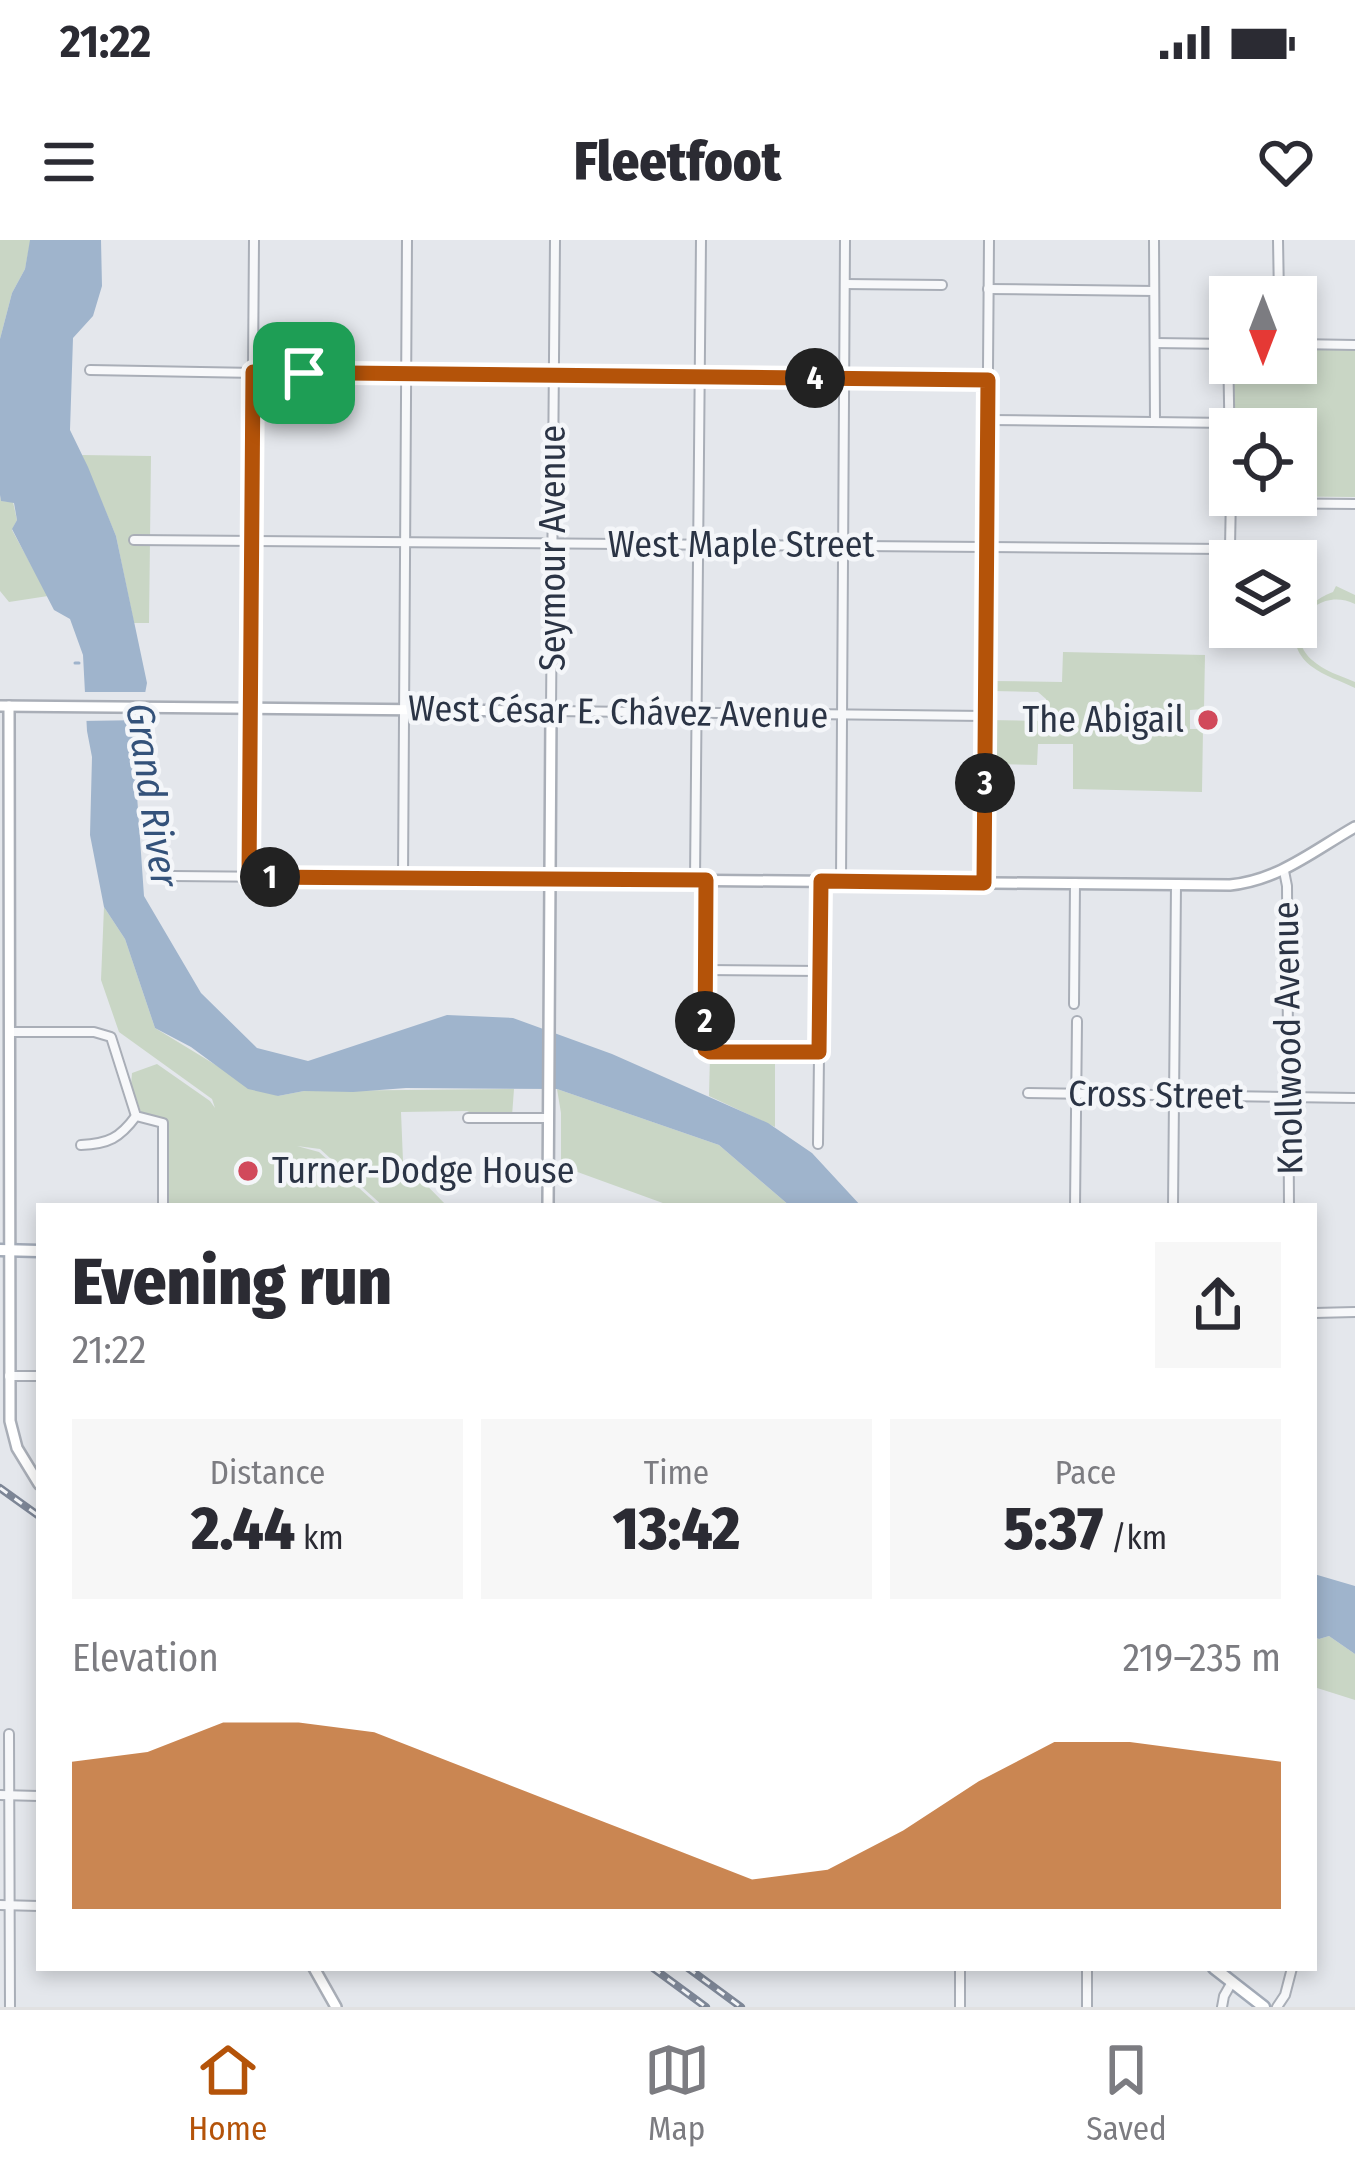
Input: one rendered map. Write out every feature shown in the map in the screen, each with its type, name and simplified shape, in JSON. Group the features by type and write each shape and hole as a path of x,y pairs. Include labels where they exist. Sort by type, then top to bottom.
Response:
{"main road":[{"path":"4,1251 36,1251"},
{"path":"1218,1971 1264,2007"}],"street":[{"path":"249,877 254,240"},
{"path":"403,878 407,240"},
{"name":"Seymour Avenue","path":"551,711 555,240"},
{"path":"701,240 696,714 705,1049 819,1052"},
{"path":"841,881 845,240"},
{"path":"984,883 989,240"},
{"path":"1154,240 1154,422"},
{"path":"1279,240 1279,276"},
{"path":"844,284 942,285"},
{"path":"988,289 1154,291"},
{"path":"1155,343 1209,344"},
{"path":"1317,344 1355,345"},
{"path":"90,370 988,380"},
{"path":"988,420 1209,423"},
{"path":"1317,502 1355,504"},
{"name":"West Maple Street","path":"134,540 1224,549 1230,547 1231,516"},
{"path":"5,706 9,1032 4,1251 11,1433 36,1479"},
{"name":"West César E. Chávez Avenue","path":"5,706 985,716"},
{"path":"548,1203 551,711"},
{"path":"172,876 1252,883 1284,871 1355,827"},
{"name":"Knollwood Avenue","path":"1284,871 1289,1203"},
{"path":"818,1144 821,881"},
{"path":"1074,1004 1075,883"},
{"path":"1173,1203 1176,885"},
{"path":"705,970 820,971"},
{"path":"1075,1203 1077,1021"},
{"path":"9,1032 111,1036 136,1116"},
{"name":"Cross Street","path":"1028,1093 1355,1097"},
{"path":"468,1118 548,1113"},
{"path":"136,1116 163,1124 163,1203"},
{"path":"81,1145 115,1139 136,1116"},
{"path":"1317,1312 1355,1312"},
{"path":"9,1376 36,1376"},
{"path":"9,1734 5,1905 10,2007"},
{"path":"5,1795 36,1796"},
{"path":"5,1905 36,1906"},
{"path":"316,1971 336,2007"},
{"path":"960,1971 960,2007"},
{"path":"1087,1971 1087,2007"},
{"path":"1277,2007 1286,1995 1291,1971"},
{"path":"1222,2007 1232,1982"}],"green space":[{"path":"0,240 30,243 0,339"},
{"path":"1317,350 1355,350 1355,497 1317,497 1317,408 1235,408 1234,384 1317,384"},
{"path":"82,455 151,456 149,623 134,623 116,536"},
{"path":"0,495 1,501 13,502 17,520 12,530 48,596 9,602 0,591"},
{"path":"1336,586 1355,595 1355,604 1341,600 1317,606 1317,601"},
{"path":"1297,648 1327,670 1355,682 1355,688 1327,676"},
{"path":"1063,652 1205,655 1204,709 1190,710 1190,729 1203,729 1202,792 1073,789 1073,744 1038,744 1037,765 987,764 988,720 1040,721 1047,711 1046,699 1038,692 992,691 992,681 1062,682"},
{"path":"104,907 125,939 155,1028 224,1070 278,1096 304,1091 514,1089 512,1116 401,1112 403,1161 444,1203 380,1203 320,1149 297,1146 319,1152 376,1203 167,1203 167,1120 141,1112 131,1086 132,1073 157,1064 215,1108 212,1099 119,1032 101,980"},
{"path":"710,1055 775,1056 775,1127 709,1096"},
{"path":"557,1089 719,1145 787,1203 663,1203 561,1166"},
{"path":"1329,1636 1355,1654 1355,1700 1317,1688 1319,1639"}],"water":[{"name":"Grand River","path":"30,240 101,240 102,286 93,316 73,338 70,430 116,536 147,683 134,752 144,896 201,993 257,1048 308,1061 447,1015 513,1018 612,1054 768,1123 812,1153 858,1203 787,1203 719,1145 557,1089 406,1088 278,1096 248,1089 191,1047 155,1028 125,939 104,907 90,835 92,757 83,655 70,619 54,610 12,529 17,520 14,503 1,501 0,339 12,293 25,269"},
{"path":"1317,1575 1355,1586 1355,1654 1329,1636 1319,1639"}],"pier":[{"path":"79,692 151,692 146,720 80,721"}],"railway":[{"path":"0,1488 36,1514"},
{"path":"657,1971 706,2007"},
{"path":"692,1971 741,2007"}],"place":[{"name":"The Abigail","path":"1208,720"},
{"name":"Turner-Dodge House","path":"248,1171"}],"route":[{"path":"253,372 304,373 988,380 984,883 821,881 819,1052 705,1049 706,880 249,877 253,372"}]}
